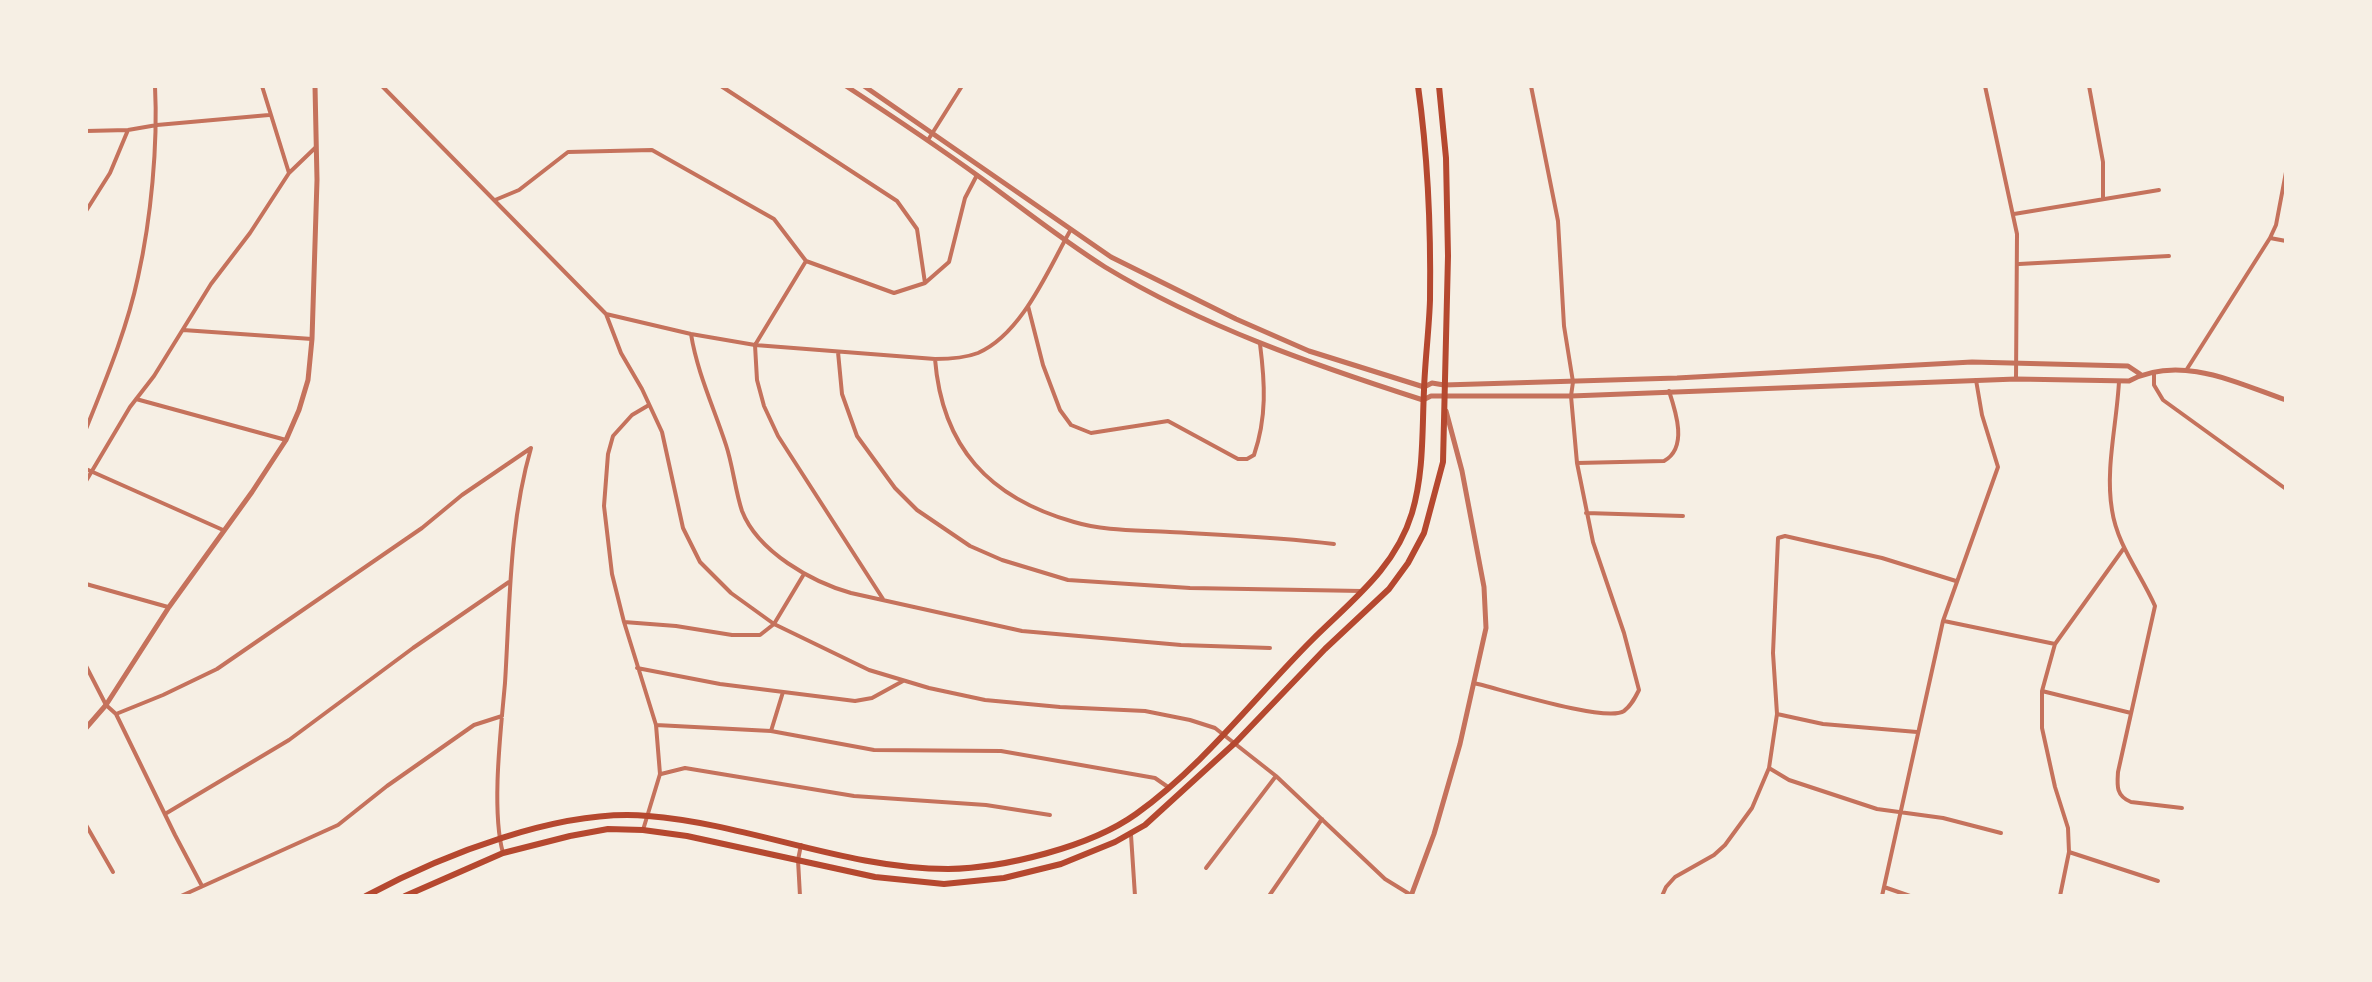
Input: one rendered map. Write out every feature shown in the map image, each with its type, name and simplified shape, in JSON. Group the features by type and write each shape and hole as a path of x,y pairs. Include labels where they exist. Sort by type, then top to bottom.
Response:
{"main road":[{"path":"366,896 499,840 549,825 598,816 647,815 896,864 948,869 1039,856 1132,817 1223,735 1311,641 1365,591 1387,563 1410,518 1418,493 1422,454 1430,301 1425,138 1418,86"},
{"path":"405,896 503,853 596,831 643,830 687,836 875,877 944,884 1004,878 1061,864 1145,825 1236,742 1325,649 1372,606 1408,563 1424,533 1443,462 1448,256 1447,172 1439,86"}],"street":[{"path":"86,429 122,334 139,276 157,125 155,86"},
{"path":"262,86 289,173"},
{"path":"86,728 106,705 169,607 226,531 286,440 299,410 308,380 312,339 317,146 315,86"},
{"path":"382,86 606,314 621,353 662,432 683,528 700,562 731,593 774,624 869,670 903,680 985,700 1145,711 1215,728 1276,776 1385,879 1411,896 1447,789 1486,628 1487,606 1462,471 1443,398"},
{"path":"721,86 897,201 917,229 925,283"},
{"path":"846,86 928,140 1065,241 1157,296 1260,344 1423,400 1431,396 1571,396 1976,380 2129,381 2141,374 2187,369 2286,400"},
{"path":"864,86 1111,257 1309,351 1424,387 1432,383 1573,382 1944,363 2128,366 2141,374"},
{"path":"928,140 962,86"},
{"path":"1474,683 1569,708 1610,715 1623,712 1634,701 1639,690 1586,513 1577,463 1558,221 1531,86"},
{"path":"1985,86 2014,214 2019,264 2016,379"},
{"path":"2089,86 2103,162 2103,199"},
{"path":"86,131 128,130 269,115"},
{"path":"86,211 110,173 128,130"},
{"path":"86,481 88,470 289,173 317,146"},
{"path":"494,200 519,190 568,152 652,150 774,219 806,261 894,293 925,283 949,262 965,198 977,175"},
{"path":"2187,369 2270,238 2276,225 2286,172"},
{"path":"2014,214 2159,190"},
{"path":"606,314 755,345 935,359 957,358 979,353 995,342 1028,306 1070,231"},
{"path":"2270,238 2286,241"},
{"path":"2019,264 2169,256"},
{"path":"806,261 755,345 757,380 764,406 778,436 883,600"},
{"path":"1028,306 1043,365 1060,410 1071,425 1091,433 1168,421 1238,459 1254,455 1263,423 1266,401 1260,344"},
{"path":"182,330 312,339"},
{"path":"691,334 698,366 734,471 742,511 767,544 804,574 828,587 1022,631 1181,645 1270,648"},
{"path":"838,352 842,394 857,436 895,488 917,510 970,546 1002,560 1068,580 1190,588 1365,591"},
{"path":"935,359 944,414 956,441 985,476 1020,501 1074,523 1119,529 1290,538 1334,544"},
{"path":"2154,373 2154,385 2163,400 2286,489"},
{"path":"1882,896 1943,621 1998,467 1982,415 1976,380"},
{"path":"2119,381 2111,471 2112,511 2124,548 2155,606 2118,772 2118,792 2123,799 2131,802 2182,808"},
{"path":"1577,463 1664,461 1672,457 1678,430 1669,391"},
{"path":"136,399 286,440"},
{"path":"643,830 660,774 656,725 624,622 605,527 608,454 613,436 632,415 649,405"},
{"path":"116,714 217,669 422,528 462,495 531,448 522,480 509,582 499,840 503,853"},
{"path":"88,470 226,531"},
{"path":"1586,513 1683,516"},
{"path":"1662,896 1675,877 1714,855 1725,845 1752,808 1769,768 1777,714 1773,653 1777,607 1776,548 1780,536 1882,558 1956,581"},
{"path":"2060,896 2069,852 2068,828 2042,728 2042,691 2055,644 2124,548"},
{"path":"624,622 747,637 760,635 774,624 804,574"},
{"path":"165,814 289,740 509,582"},
{"path":"86,584 169,607"},
{"path":"1943,621 2055,644"},
{"path":"86,666 106,705 116,714 202,886"},
{"path":"637,668 720,684 863,701 903,680"},
{"path":"2042,691 2131,713"},
{"path":"771,731 783,692"},
{"path":"1777,714 1823,724 1917,732"},
{"path":"181,896 338,825 474,725 502,716"},
{"path":"656,725 771,731 874,750 1001,751 1155,778 1168,787"},
{"path":"660,774 685,768 854,796 986,805 1050,815"},
{"path":"1769,768 1820,792 1877,809 1943,818 2001,833"},
{"path":"1206,868 1276,776"},
{"path":"1269,896 1322,819"},
{"path":"86,825 113,872"},
{"path":"1131,833 1135,896"},
{"path":"800,896 798,860 801,845"},
{"path":"2069,852 2158,881"},
{"path":"1884,887 1910,896"}]}
